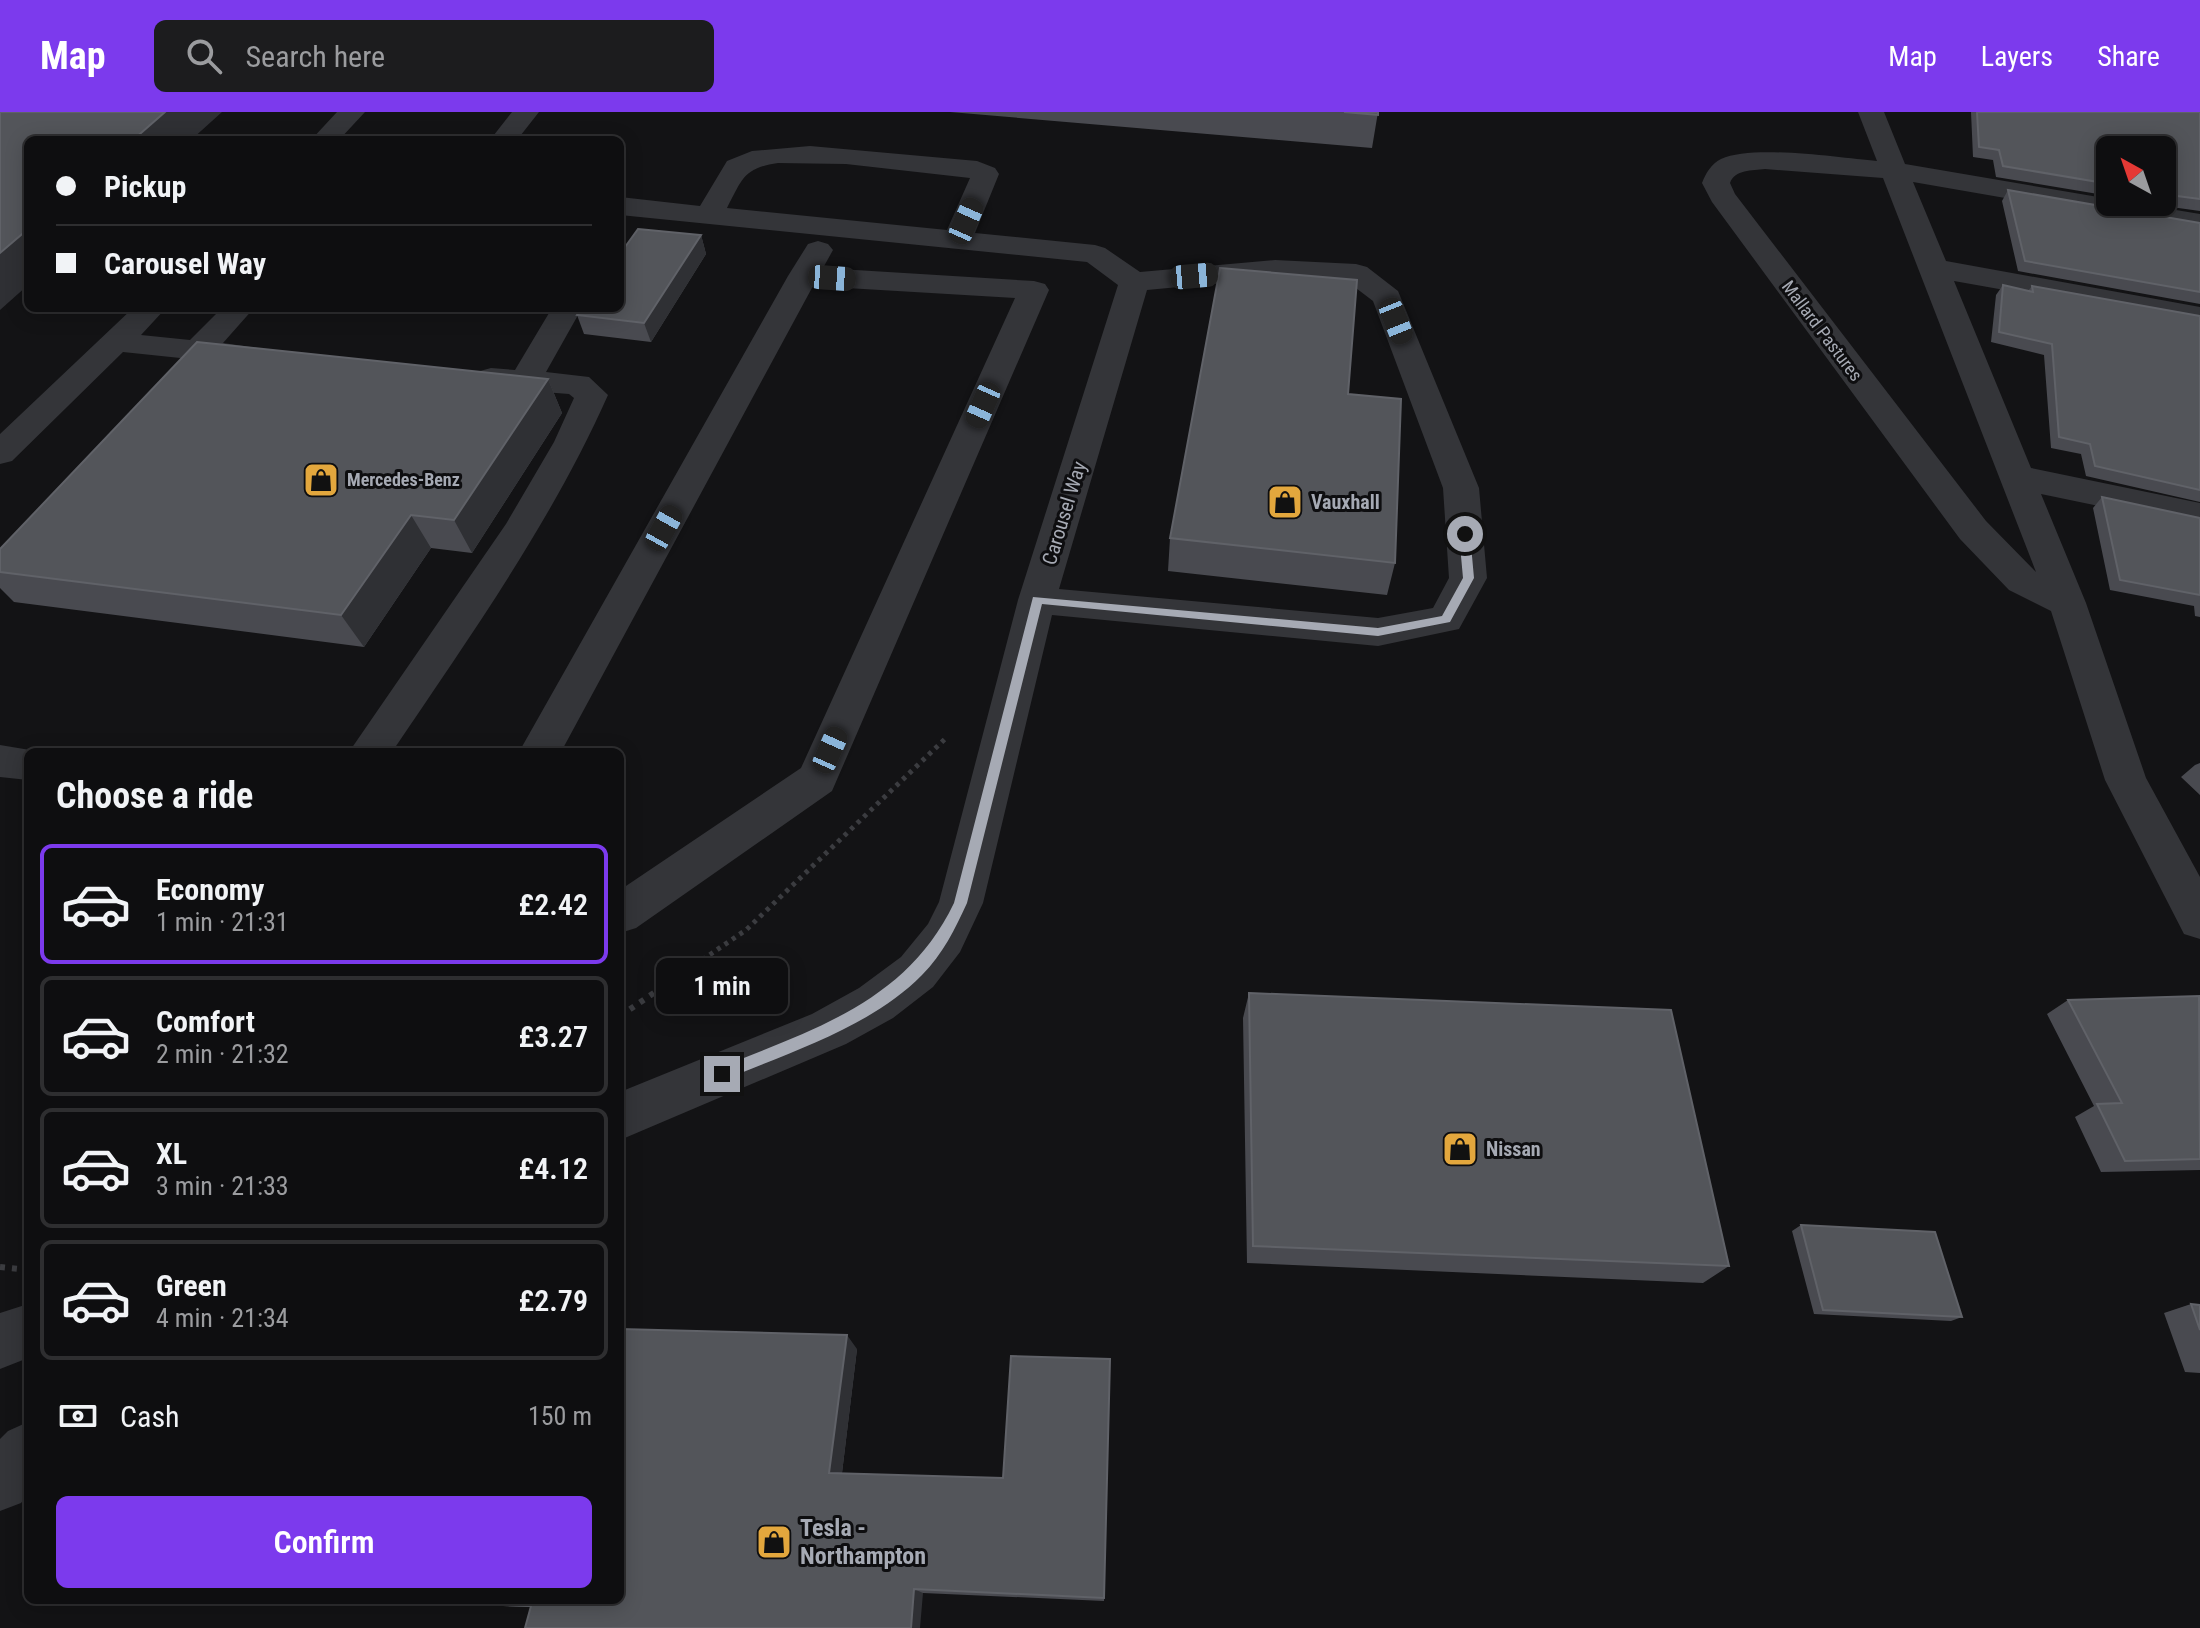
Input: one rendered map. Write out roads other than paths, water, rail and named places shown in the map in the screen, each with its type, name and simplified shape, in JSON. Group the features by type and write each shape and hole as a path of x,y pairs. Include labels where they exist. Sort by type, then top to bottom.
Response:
{"street":[{"path":"328,136 352,112"},
{"path":"506,136 526,112"},
{"path":"1871,112 2067,603 2126,780 2200,920"},
{"path":"709,215 737,166 760,156 802,152 967,167 985,174 958,240"},
{"name":"Mallard Pastures","path":"2067,603 2022,581 1973,530 1722,196 1716,183 1720,173 1731,165 1765,161 1894,170 2200,223"},
{"path":"624,206 1095,254 1134,282 1275,269 1356,273 1387,297 1461,488 1468,578 1446,619 1378,632 1037,600"},
{"path":"542,748 830,227"},
{"path":"1932,268 2200,316"},
{"path":"624,911 817,779 1034,290 803,276"},
{"name":"Carousel Way","path":"624,1114 829,1029 876,1003 917,972 944,938 961,903 1037,600 1134,282"},
{"path":"0,453 147,312"},
{"path":"197,351 235,312"},
{"path":"524,381 565,312"},
{"path":"116,342 274,358"},
{"path":"373,748 530,515 572,442 592,395 577,384 462,375"},
{"path":"2016,477 2200,515"},
{"path":"0,761 24,764"},
{"path":"0,1341 24,1332"},
{"path":"0,1482 24,1455"}],"place":[{"name":"Mercedes-Benz","path":"321,480"},
{"name":"Vauxhall","path":"1285,502"},
{"name":"Nissan","path":"1460,1149"},
{"name":"Tesla - Northampton","path":"774,1542"}]}
